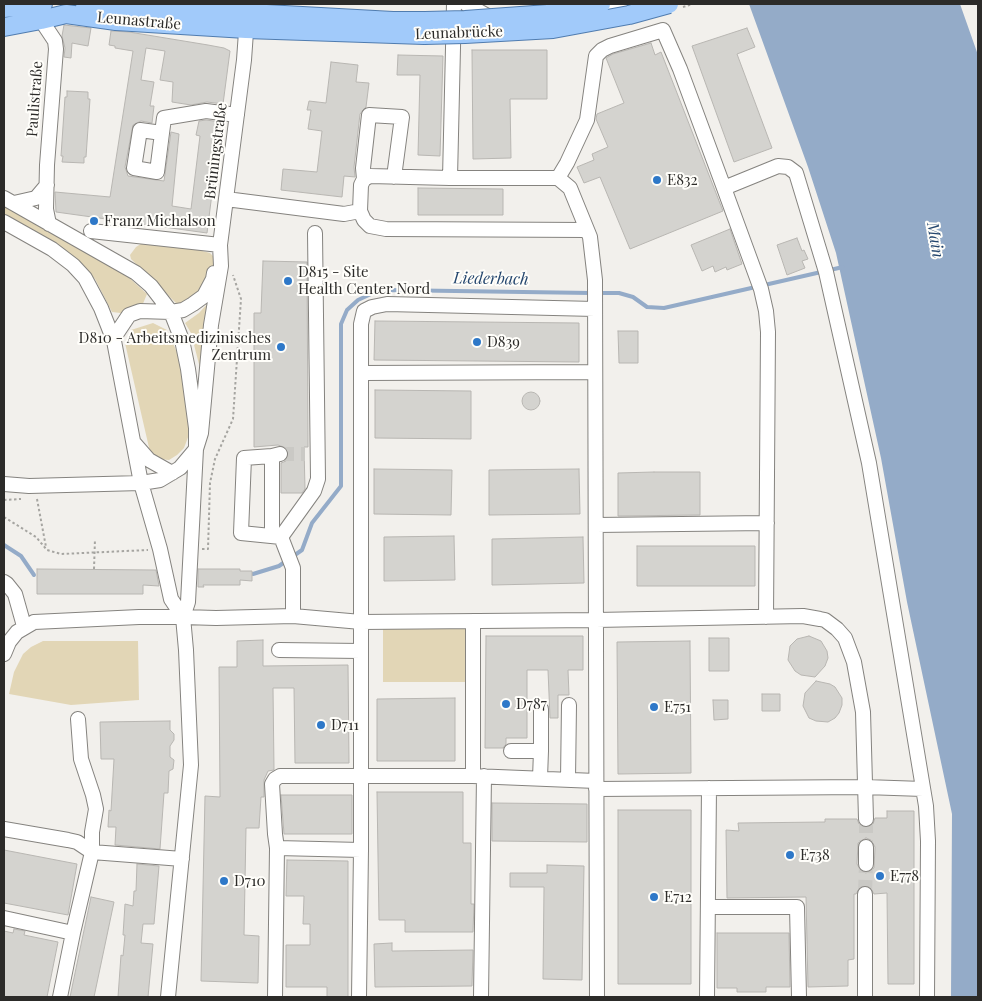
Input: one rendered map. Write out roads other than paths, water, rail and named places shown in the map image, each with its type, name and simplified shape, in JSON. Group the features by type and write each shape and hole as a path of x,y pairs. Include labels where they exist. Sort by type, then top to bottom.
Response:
{"main road":[{"name":"Leunastraße","path":"85,4 248,15"},
{"name":"Leunabrücke","path":"424,28 465,20 548,14 601,4"},
{"name":"Leunabrücke","path":"248,15 424,28 465,34 554,29 629,15 669,4"},
{"name":"Leunastraße","path":"4,8 118,21 248,15"},
{"name":"Leunastraße","path":"4,26 42,12"}],"street":[{"path":"450,178 454,4"},
{"path":"466,4 493,19 522,25 572,19 627,4"},
{"path":"526,25 534,4"},
{"name":"Paulistraße","path":"42,12 55,40 47,165 46,209 49,224"},
{"name":"Brüningstraße","path":"196,449 201,433 211,325 221,266 220,245 248,15"},
{"path":"558,178 587,120 596,56 610,46 663,30 680,69 724,188 756,275 766,310 768,332 766,617"},
{"path":"162,133 164,118 206,111 237,115"},
{"path":"364,179 363,168 369,116 402,117 394,177"},
{"path":"724,188 778,166 788,167 796,173 821,257 869,463 923,789 928,841 927,997"},
{"path":"588,230 386,230 370,226 364,220 360,211 361,184 364,179 370,176 558,178 570,188 588,230 595,280 597,997"},
{"path":"9,200 36,198 47,185"},
{"path":"226,199 344,214 360,211"},
{"path":"9,200 136,273 151,286 170,312 182,340 188,369 196,428 188,602 183,617 191,766 168,997"},
{"path":"4,222 57,253 85,278 101,308 113,339 141,483 160,549 171,599 183,617"},
{"path":"91,231 220,245 213,279 204,296 183,310 170,312 140,311 129,316 113,339"},
{"path":"276,537 314,491 318,479 311,454 315,233"},
{"path":"359,997 361,850 361,324 364,311 387,304 595,309"},
{"path":"362,373 596,372"},
{"path":"133,441 149,460 172,473"},
{"path":"4,484 29,486 141,483 160,480 180,468 196,449"},
{"path":"276,537 241,533 244,458 276,455 276,537 287,552 293,568 293,616"},
{"path":"596,525 767,523"},
{"path":"4,582 15,594 24,626"},
{"path":"4,654 9,642 17,632 24,626 34,622 183,617 293,616 361,622 803,616 825,620 845,638 854,662 863,712 866,818"},
{"path":"473,621 478,776 481,997"},
{"path":"279,650 361,650"},
{"path":"568,779 569,705"},
{"path":"540,778 541,709"},
{"path":"60,997 92,852 92,832 96,809 81,758 78,719"},
{"path":"511,751 541,751"},
{"path":"275,997 277,848 272,784 280,776 478,776 568,779 596,785 709,788 865,787 923,789"},
{"path":"707,997 709,788"},
{"path":"4,829 77,842 92,852 182,859"},
{"path":"866,847 866,864"},
{"path":"277,848 361,850"},
{"path":"865,894 865,997"},
{"path":"708,907 798,907 799,997"},
{"path":"4,918 73,934"}],"water":[{"name":"Main","path":"749,4 960,4 978,55 978,997 951,997 952,814 907,602 881,458 836,253 808,167"}],"waterway":[{"name":"Liederbach","path":"598,293 619,293 633,297 647,307 664,308 843,267"},
{"name":"Liederbach","path":"292,557 302,550 312,523 341,486 341,324 347,310 358,300 371,294 388,290 591,293"},
{"name":"Liederbach","path":"4,545 21,556 34,575"},
{"name":"Liederbach","path":"253,574 279,566 286,561"}],"tunnel":[{"path":"280,454 305,454"},
{"path":"866,819 866,847"},
{"path":"865,894 866,864"}],"place":[{"name":"E832","path":"657,180"},
{"name":"Franz Michalson","path":"94,221"},
{"name":"D815 - Site Health Center Nord","path":"288,281"},
{"name":"D839","path":"477,342"},
{"name":"D810 - Arbeitsmedizinisches Zentrum","path":"281,347"},
{"name":"D787","path":"506,704"},
{"name":"E751","path":"654,707"},
{"name":"D711","path":"321,725"},
{"name":"E738","path":"790,855"},
{"name":"E778","path":"880,876"},
{"name":"D710","path":"224,881"},
{"name":"E712","path":"654,897"}]}
